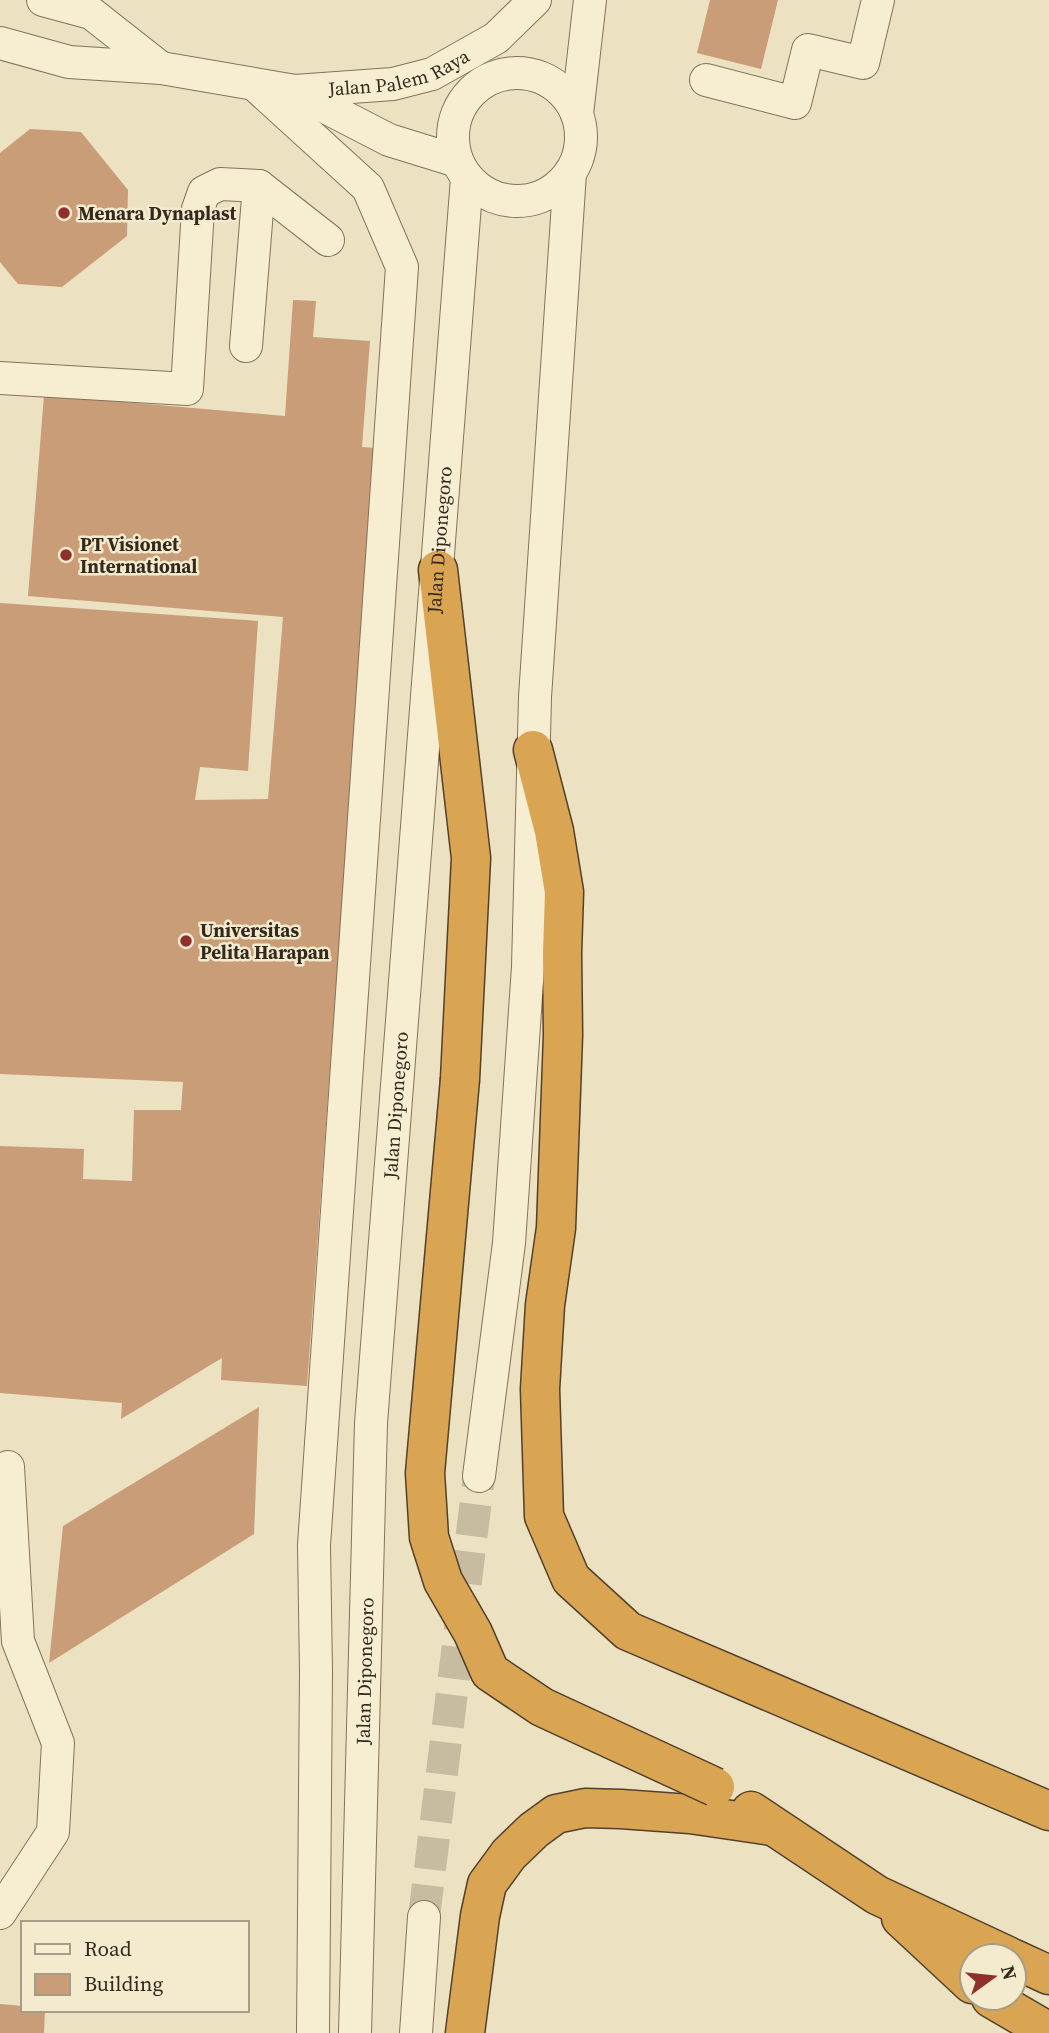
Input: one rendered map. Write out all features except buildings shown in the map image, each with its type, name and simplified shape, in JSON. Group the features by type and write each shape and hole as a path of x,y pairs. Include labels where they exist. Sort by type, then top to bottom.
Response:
{"highway":[{"path":"438,570 471,858 460,1079 425,1474 429,1537 443,1581 473,1633 490,1672 542,1707 716,1787 877,1895 978,1942"},
{"path":"533,750 554,831 564,892 563,1035 556,1228 545,1305 540,1389 544,1516 571,1579 628,1631 1049,1811"},
{"path":"465,2033 486,1884 509,1854 556,1814 585,1808 621,1809 690,1814 772,1826"},
{"path":"877,1895 958,1971"},
{"path":"1028,1965 1049,1975"},
{"path":"1015,2012 1049,2032"}],"street":[{"name":"Jalan Palem Raya","path":"43,0 91,13 161,68"},
{"name":"Jalan Palem Raya","path":"0,43 69,62 161,68 295,92 393,84 432,74 496,38 535,0"},
{"path":"577,114 555,85 537,75 516,72 496,76 477,85 463,100 454,119 452,140 462,170 482,191 500,200 519,201 539,198 556,188 570,173 579,155 581,134 577,114 590,0"},
{"path":"706,80 795,103 808,50 863,64 878,0"},
{"path":"255,85 368,188 402,267 314,1545 316,1672 313,2033"},
{"name":"Jalan Palem Raya","path":"295,92 389,139 462,170"},
{"name":"Jalan Diponegoro","path":"355,2033 371,1423 438,570 462,170"},
{"path":"479,1476 510,1229 528,967 536,684 570,173"},
{"path":"0,377 187,389 198,209 204,192 220,184 259,186 328,240"},
{"path":"246,346 259,186"},
{"path":"0,1913 53,1832 58,1743 18,1642 8,1466"},
{"path":"416,2033 424,1917"}],"tunnel":[{"path":"424,1917 479,1476"}],"place":[{"name":"Menara Dynaplast","path":"64,213"},
{"name":"PT Visionet International","path":"66,555"},
{"name":"Universitas Pelita Harapan","path":"186,941"}]}
